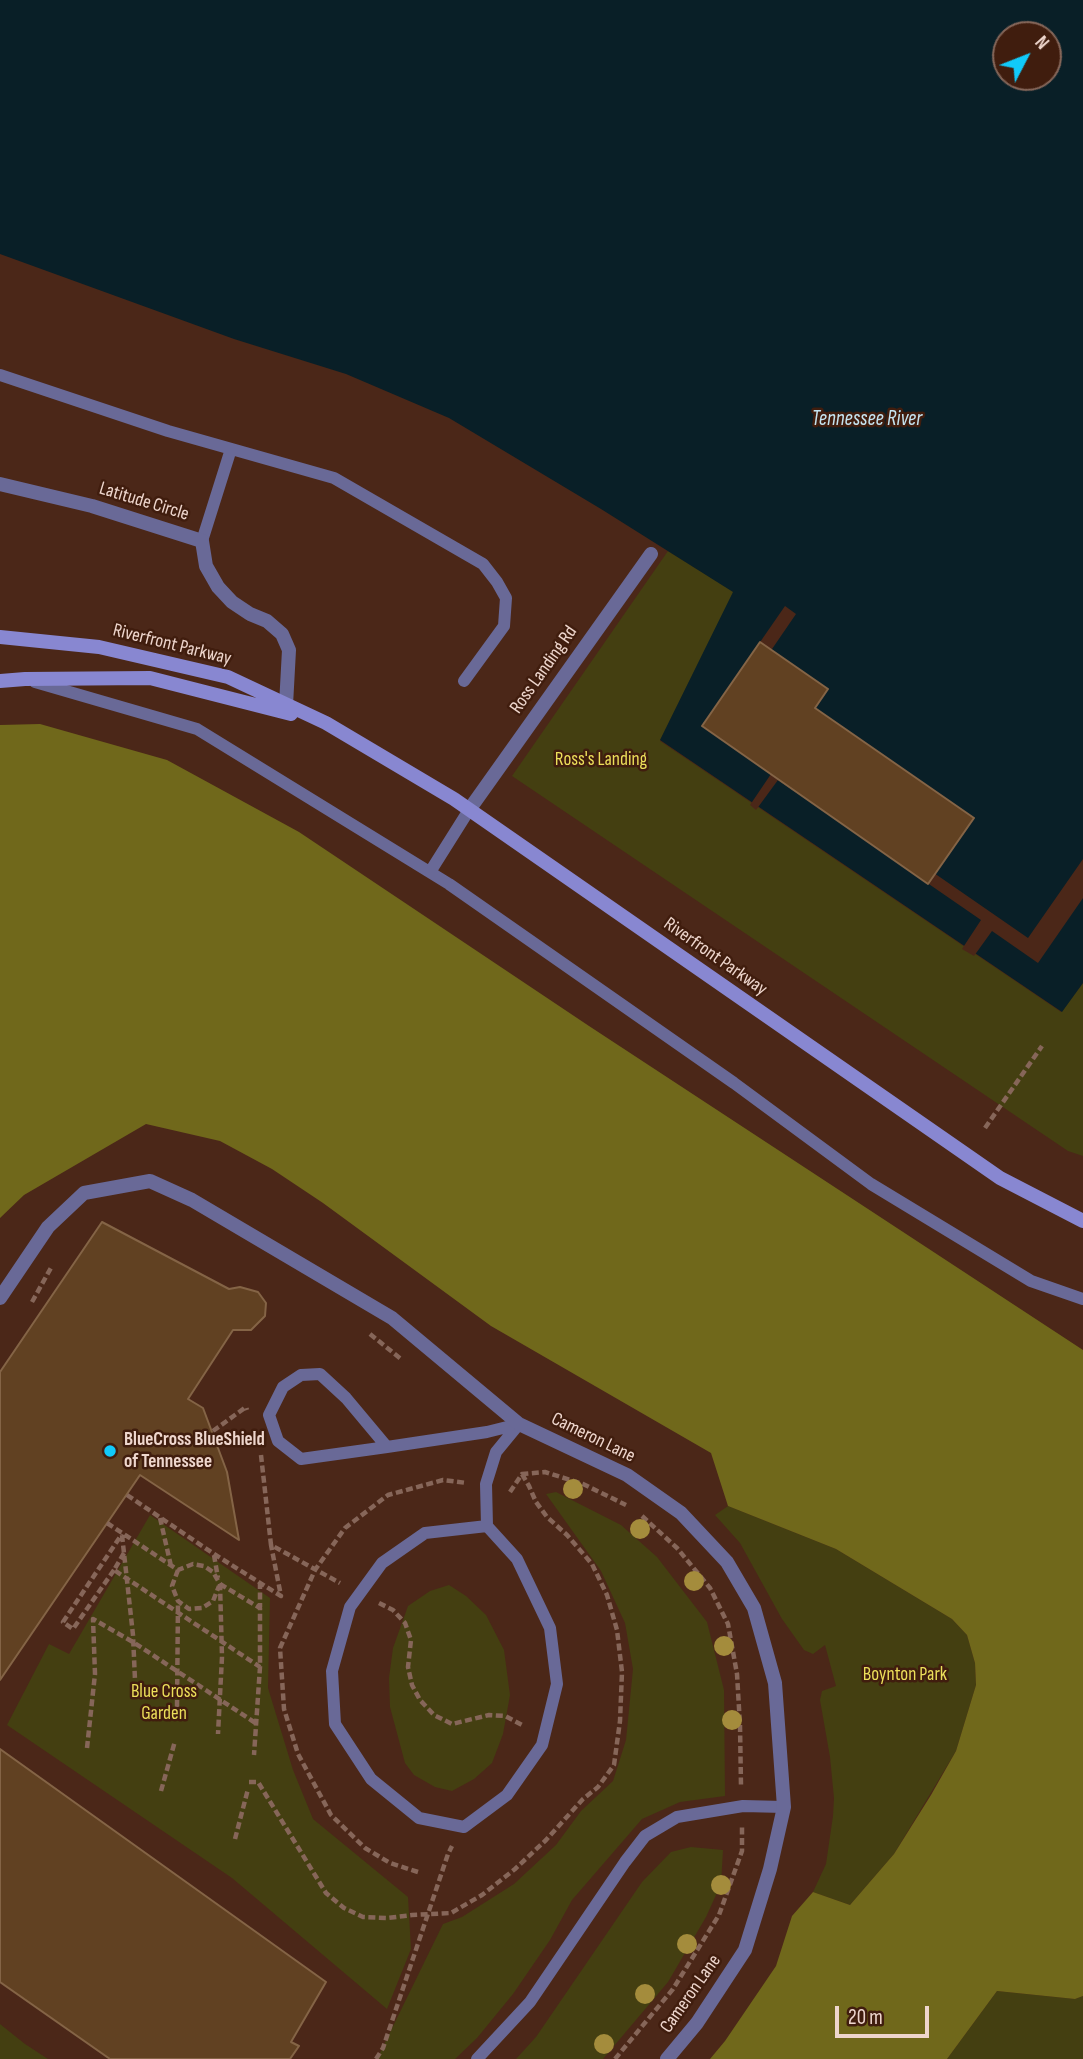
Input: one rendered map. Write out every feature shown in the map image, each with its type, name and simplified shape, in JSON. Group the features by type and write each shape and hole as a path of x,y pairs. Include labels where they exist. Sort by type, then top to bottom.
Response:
{"main road":[{"name":"Riverfront Parkway","path":"0,637 99,647 228,677 326,723 469,810 1000,1178 1083,1221"},
{"name":"Riverfront Parkway","path":"0,681 150,678 326,723"}],"street":[{"name":"Latitude Circle","path":"0,484 92,506 202,541 206,566 218,587 232,602 267,621 282,634 289,650 286,705"},
{"name":"Ross Landing Rd","path":"469,810 650,554"},
{"name":"Cameron Lane","path":"0,1298 48,1227 84,1193 150,1181 192,1200 392,1318 519,1424 627,1475 681,1513 727,1562 754,1608 775,1683 785,1807 770,1869 745,1950 697,2023 667,2059"}],"lane":[{"path":"0,375 168,431 334,478 483,565 506,598 504,626 464,681"},
{"path":"202,541 231,449"},
{"path":"24,679 197,729 430,872 734,1083 871,1184 1031,1281 1083,1299"},
{"path":"430,872 469,810"},
{"path":"387,1447 346,1398 320,1374 301,1375 283,1387 269,1415 278,1441 301,1459 387,1447 487,1432 519,1424"},
{"path":"487,1526 425,1533 383,1563 350,1607 332,1671 335,1724 371,1779 419,1818 464,1827 507,1795 542,1745 557,1684 550,1628 517,1559 487,1526 486,1485 496,1452 519,1424"},
{"path":"477,2059 530,2002 645,1836 677,1817 743,1806 785,1807"}],"path":[{"path":"985,1128 1042,1046"},
{"path":"32,1302 58,1256"},
{"path":"365,1331 403,1361"},
{"path":"510,1492 522,1475 545,1472 583,1485 634,1509 677,1548 710,1588 727,1624 737,1674 743,1806 742,1850 719,1915 673,1989 615,2059"},
{"path":"127,1495 281,1596 271,1545"},
{"path":"160,1517 172,1566"},
{"path":"107,1523 178,1570"},
{"path":"122,1534 135,1681"},
{"path":"122,1534 63,1622 73,1629 124,1553"},
{"path":"214,1554 220,1584 222,1641 218,1734"},
{"path":"177,1707 178,1601 172,1587 178,1570 193,1564 204,1566 213,1572 220,1584 260,1608"},
{"path":"114,1570 260,1667"},
{"path":"254,1755 260,1667 260,1582"},
{"path":"178,1601 189,1609 202,1608 213,1601 220,1584"},
{"path":"87,1748 95,1674 93,1619 133,1642 257,1724"},
{"path":"161,1791 175,1741"},
{"path":"249,1782 258,1782 326,1893 344,1908 363,1916 388,1918 427,1915"},
{"path":"235,1839 248,1789"},
{"path":"376,2059 383,2049 448,1854 464,1827"}],"green space":[{"name":"Ross's Landing","path":"668,551 734,592 660,741 1061,1012 1083,983 1083,1156 1068,1151 512,776"},
{"path":"556,1492 621,1525 657,1557 707,1622 724,1690 725,1796 680,1802 642,1819 572,1900 550,1940 513,1994 477,2038 455,2059 377,2059 443,1924 462,1917 514,1884 556,1845 581,1811 613,1781 626,1740 633,1669 625,1623 601,1571 546,1494"},
{"name":"Boynton Park","path":"728,1506 836,1549 952,1619 967,1635 975,1663 976,1685 956,1751 894,1854 850,1905 813,1892 826,1864 834,1798 820,1700 822,1691 836,1686 825,1645 813,1654 804,1650 782,1619 740,1543 715,1515"},
{"name":"Blue Cross Garden","path":"150,1515 270,1598 268,1688 293,1770 313,1819 408,1897 411,1949 387,2009 232,1878 7,1725 49,1644 69,1654"},
{"path":"449,1585 466,1596 486,1615 504,1650 510,1695 503,1734 492,1763 474,1779 452,1791 435,1787 414,1775 405,1763 390,1707 389,1678 393,1648 408,1606 430,1591"},
{"path":"691,1847 723,1850 721,1884 706,1917 668,1982 603,2059 516,2059 536,2037 642,1882 671,1852"},
{"path":"997,1991 1075,1999 1083,1996 1083,2059 947,2059"},
{"path":"0,2024 25,2044 48,2059 0,2059"}],"shaded area":[{"path":"40,724 167,760 299,832 1083,1350 1083,1996 1075,1999 997,1991 947,2059 710,2059 776,1966 792,1916 813,1892 850,1905 894,1854 931,1795 956,1751 976,1685 975,1663 967,1635 952,1619 836,1549 728,1506 711,1453 491,1326 323,1203 272,1169 220,1141 146,1124 24,1195 0,1218 0,725"}],"water":[{"name":"Tennessee River","path":"0,0 1083,0 1083,983 1062,1012 660,740 733,592 449,418 346,374 234,339 0,254"}],"pier":[{"path":"785,606 796,614 720,725 1028,938 1083,859 1083,898 1038,963 992,931 974,956 962,949 981,920 778,780 756,810 750,805 771,774 702,726"}],"building":[{"path":"760,642 828,689 815,708 974,818 928,884 702,726"},
{"name":"BlueCross BlueShield of Tennessee","path":"102,1222 229,1289 240,1287 258,1292 266,1303 265,1316 251,1330 233,1330 188,1399 203,1408 227,1472 239,1540 140,1475 0,1680 0,1372"},
{"path":"0,1749 326,1982 291,2042 299,2046 290,2059 110,2059 0,1982"}],"place":[{"name":"BlueCross BlueShield of Tennessee","path":"110,1451"}]}
